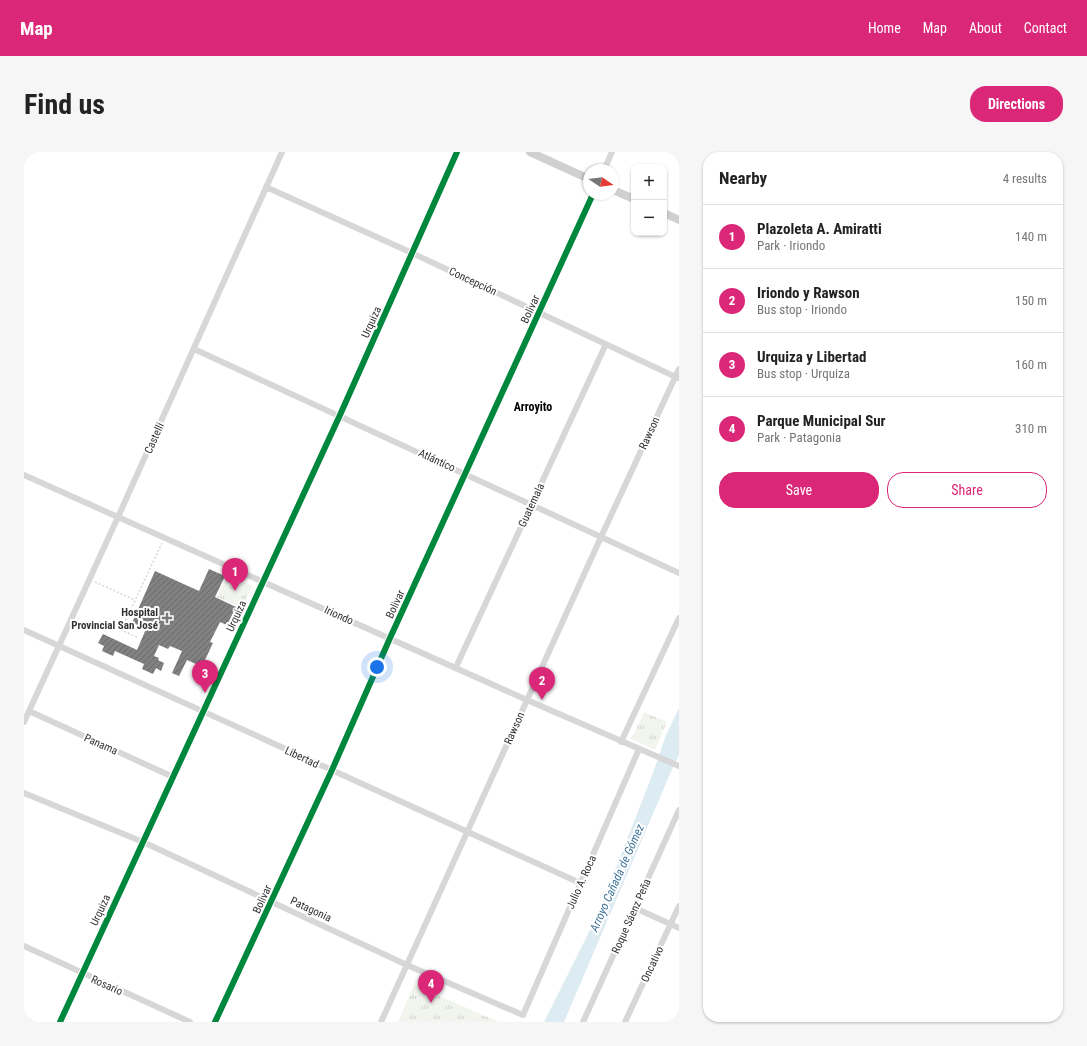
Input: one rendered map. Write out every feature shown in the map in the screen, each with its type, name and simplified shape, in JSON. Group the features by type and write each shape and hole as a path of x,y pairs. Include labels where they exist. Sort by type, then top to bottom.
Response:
{"main road":[{"path":"530,152 583,176"},
{"path":"619,193 631,198"},
{"path":"667,214 679,220"}],"street":[{"name":"Castelli","path":"24,722 90,580 282,152"},
{"name":"Urquiza","path":"60,1022 340,415 458,152"},
{"path":"607,164 612,152"},
{"name":"Concepción","path":"266,187 412,253 677,378"},
{"name":"Bolivar","path":"215,1022 332,770 390,638 540,313 590,200"},
{"name":"Guatemala","path":"456,667 606,344"},
{"name":"Atlántico","path":"194,349 679,572"},
{"name":"Rawson","path":"381,1022 601,537 677,378 679,369"},
{"name":"Iriondo","path":"24,475 621,742 679,766"},
{"path":"621,742 679,618"},
{"name":"Libertad","path":"24,630 580,883"},
{"name":"Panama","path":"29,711 173,777"},
{"name":"Julio A. Roca","path":"523,1015 639,749"},
{"name":"Patagonia","path":"24,793 143,842 407,965 523,1015"},
{"name":"Roque Sáenz Peña","path":"583,1022 679,810"},
{"name":"Oncativo","path":"625,1022 679,906"},
{"path":"635,908 679,928"},
{"name":"Rosario","path":"24,946 82,974 190,1022"}],"path":[{"path":"137,637 121,630 164,538"},
{"path":"90,580 135,600"}],"green space":[{"path":"228,574 252,586 242,608 217,597"},
{"path":"644,712 667,722 655,750 631,739"},
{"path":"414,985 499,1022 398,1022"}],"water":[{"name":"Arroyo Cañada de Gómez","path":"679,708 679,755 564,1022 544,1022 597,916 653,773 666,735"}],"building":[{"name":"Hospital Provincial San José","path":"209,569 225,576 215,597 236,607 227,625 220,622 210,642 213,643 205,660 210,662 207,669 187,660 179,676 172,673 182,651 170,646 168,649 159,645 154,656 159,658 158,660 164,663 161,671 156,668 153,674 142,669 144,664 115,651 113,656 102,651 104,646 98,643 103,634 137,650 146,629 132,623 155,571 199,591"}],"cycle path":[{"path":"60,1022 340,415 457,152"},
{"path":"215,1022 332,770 390,638 590,200"}],"place":[{"name":"Plazoleta A. Amiratti","path":"235,591"},
{"name":"Hospital Provincial San José","path":"167,618"},
{"name":"Urquiza y Libertad","path":"205,693"},
{"name":"Iriondo y Rawson","path":"542,700"},
{"name":"Parque Municipal Sur","path":"431,1003"}],"district":[{"name":"Arroyito","path":"533,407"}]}
